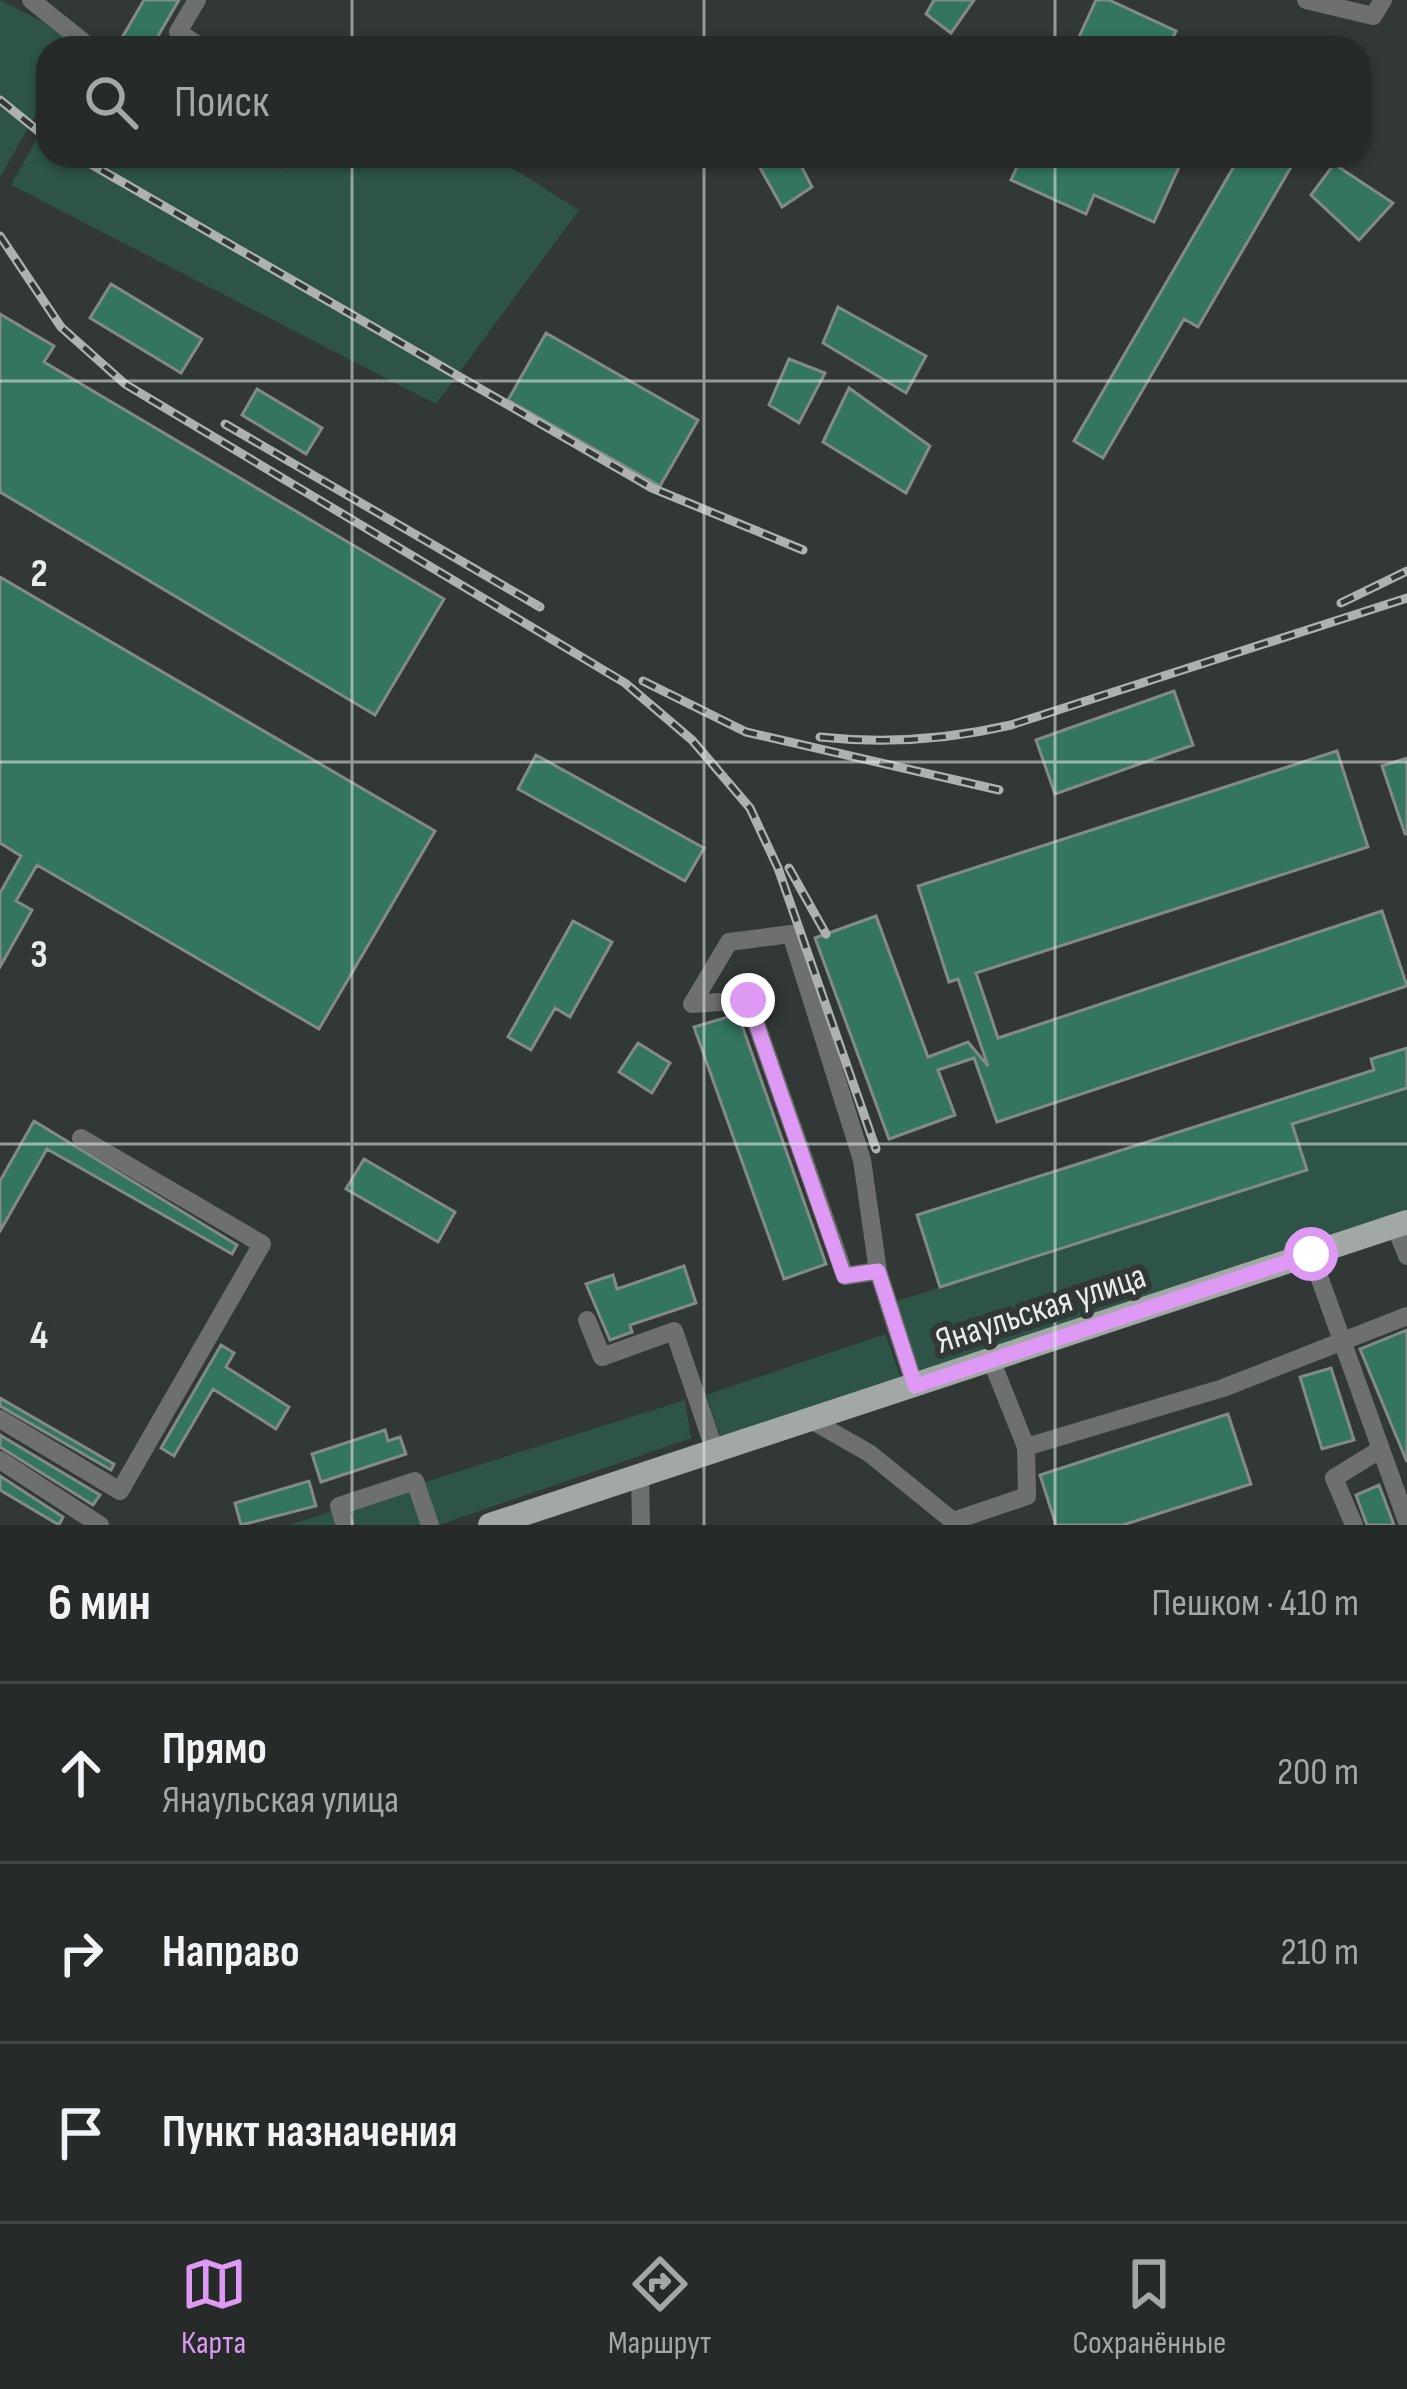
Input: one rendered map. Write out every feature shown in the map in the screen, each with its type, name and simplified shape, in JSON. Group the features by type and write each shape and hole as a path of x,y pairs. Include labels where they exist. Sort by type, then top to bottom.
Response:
{"main road":[{"name":"Янаульская улица","path":"490,1525 1401,1224"}],"street":[{"path":"31,0 76,36"},
{"path":"176,36 196,0"},
{"path":"1306,0 1373,16 1383,0"},
{"path":"878,1271 844,1276 748,1000 692,1004 729,943 791,934 862,1160 878,1271 915,1386"},
{"path":"0,1419 120,1491 262,1244 81,1138"},
{"path":"1401,1224 1407,1256"},
{"path":"1311,1254 1407,1522"},
{"path":"1026,1447 1223,1388 1407,1316"},
{"path":"587,1320 602,1357 674,1331 715,1451"},
{"path":"811,1420 869,1453 953,1520 1027,1496 1026,1447 992,1362"},
{"path":"1354,1525 1334,1478 1378,1451"},
{"path":"0,1460 100,1525"},
{"path":"640,1475 641,1525"},
{"path":"345,1525 339,1506 416,1481 430,1525"}],"green space":[{"path":"0,0 70,36 36,36 36,114 0,177"},
{"path":"36,140 36,168 512,168 579,210 436,404 11,185"},
{"path":"1407,1088 1407,1216 919,1372 894,1302 1306,1171 1292,1124"},
{"path":"885,1334 903,1384 723,1445 706,1395"},
{"path":"685,1400 691,1438 439,1525 289,1525"}],"building":[{"path":"144,0 179,0 158,36 123,36"},
{"path":"934,0 974,0 951,33 926,14"},
{"path":"1096,0 1109,0 1176,31 1174,36 1080,36"},
{"path":"760,168 802,168 812,187 782,207"},
{"path":"1016,168 1179,168 1154,222 1094,195 1086,214 1011,180"},
{"path":"1233,168 1290,168 1198,327 1184,319 1103,458 1074,441"},
{"path":"1331,168 1340,168 1393,203 1359,240 1311,195"},
{"path":"111,284 202,339 181,373 90,318"},
{"path":"838,307 926,356 906,393 823,343"},
{"path":"0,314 54,346 44,362 444,599 375,715 0,492"},
{"path":"546,333 698,420 660,486 508,400"},
{"path":"789,359 825,373 799,423 769,405"},
{"path":"849,388 930,446 906,493 823,442"},
{"path":"257,389 322,428 306,454 242,415"},
{"path":"0,577 435,831 319,1029 37,865 16,901 32,910 0,967 0,893 21,856 0,843"},
{"path":"1174,691 1193,745 1055,794 1036,740"},
{"path":"1337,751 1368,847 976,973 998,1038 1382,911 1407,986 997,1122 974,1058 938,1070 955,1115 889,1139 815,938 876,916 928,1057 968,1042 988,1066 958,979 949,982 918,886"},
{"path":"536,755 704,848 685,881 518,789"},
{"path":"1407,758 1407,834 1405,834 1382,766"},
{"path":"573,921 612,942 570,1017 555,1008 531,1050 508,1037"},
{"path":"738,1014 826,1264 784,1279 694,1027"},
{"path":"638,1043 670,1063 652,1093 619,1072"},
{"path":"1407,1048 1407,1088 1292,1124 1307,1170 940,1287 917,1215 1374,1070 1371,1059"},
{"path":"34,1121 237,1245 232,1254 47,1149 0,1231 0,1181"},
{"path":"364,1159 455,1212 438,1242 346,1189"},
{"path":"684,1266 696,1303 630,1325 632,1332 610,1340 586,1284 613,1275 617,1289"},
{"path":"1407,1330 1407,1462 1360,1349"},
{"path":"221,1345 234,1353 226,1367 289,1407 276,1429 213,1389 174,1456 161,1448"},
{"path":"1331,1368 1354,1440 1322,1449 1300,1377"},
{"path":"0,1398 114,1464 111,1470 0,1406"},
{"path":"1228,1414 1251,1484 1123,1525 1056,1525 1040,1475"},
{"path":"385,1430 388,1441 400,1437 406,1454 321,1482 312,1454"},
{"path":"0,1435 100,1495 93,1505 0,1447"},
{"path":"0,1476 63,1517 59,1525 0,1490"},
{"path":"309,1481 316,1506 241,1525 235,1503"},
{"path":"1379,1485 1394,1525 1367,1525 1356,1495"}],"railway":[{"path":"0,100 36,129"},
{"path":"98,168 652,488 803,550"},
{"path":"0,236 61,327 125,384 625,683 692,740 750,808 778,868 876,1149"},
{"path":"225,424 540,607"},
{"path":"1341,603 1407,571"},
{"path":"820,737 916,739 1011,725 1407,598"},
{"path":"643,681 746,732 999,790"},
{"path":"789,868 826,934"}],"route":[{"path":"748,1000 844,1276 878,1271 915,1386 1311,1254"}]}
